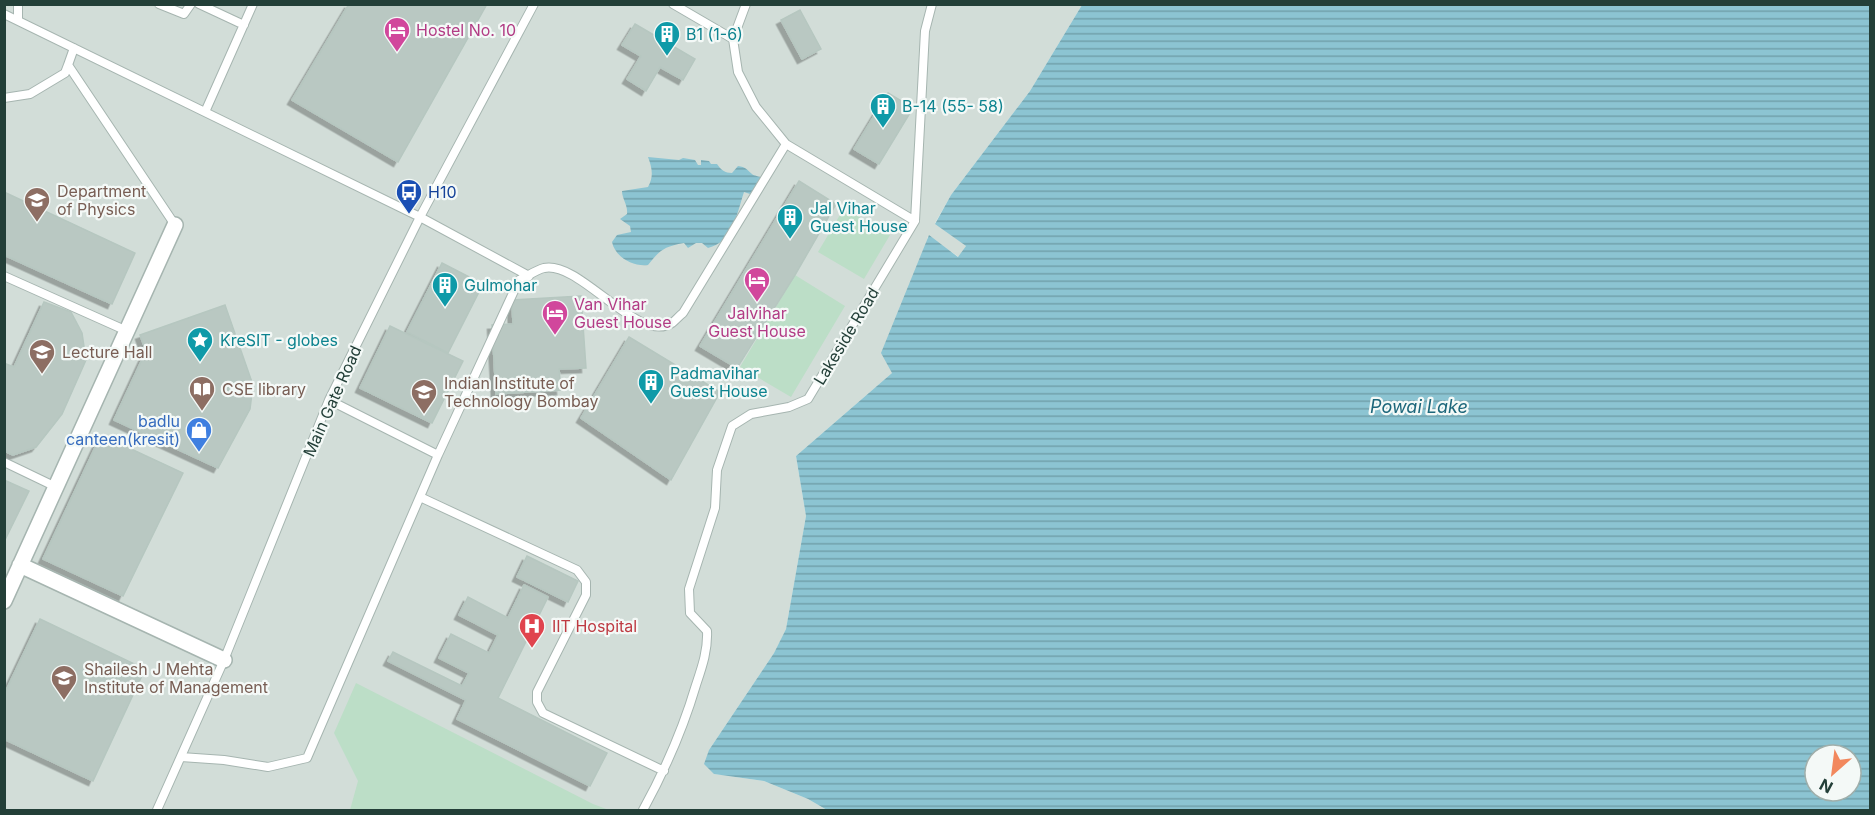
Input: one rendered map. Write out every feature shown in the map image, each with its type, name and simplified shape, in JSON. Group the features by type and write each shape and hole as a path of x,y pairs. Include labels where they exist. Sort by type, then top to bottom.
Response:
{"street":[{"path":"4,601 175,225"},
{"path":"21,565 224,660"}],"lane":[{"path":"18,4 18,20"},
{"path":"159,4 184,14 191,4"},
{"path":"200,4 244,25"},
{"path":"205,112 253,4"},
{"name":"Main Gate Road","path":"158,810 224,660 329,400 420,217 534,4"},
{"path":"673,4 733,39"},
{"path":"746,4 733,39 738,72 756,107 786,144 915,221"},
{"name":"Lakeside Road","path":"643,810 681,733 708,646 707,631 690,613 689,589 715,508 717,470 732,426 751,414 789,407 808,399 915,221 925,31 932,4"},
{"path":"4,14 420,217 529,276"},
{"path":"4,98 30,94 65,73 74,48"},
{"path":"68,65 175,225"},
{"path":"181,757 224,760 268,767 307,758 438,455 519,280 545,267 568,272 640,321 659,326 671,324 683,313 786,144"},
{"path":"4,276 127,331"},
{"path":"329,400 438,455"},
{"path":"4,462 56,487"},
{"path":"420,496 577,570 586,582 586,595 537,692 537,702 543,712 664,771"}],"shaded area":[{"name":"Indian Institute of Technology Bombay","path":"5,5 1082,5 1030,91 951,195 935,223 966,246 959,257 928,236 892,373 796,456 806,516 786,629 774,653 709,750 714,774 764,781 808,799 827,810 5,810"}],"green space":[{"path":"844,208 890,235 864,279 818,252"},
{"path":"795,275 845,306 791,397 740,367"},
{"path":"356,683 593,804 609,810 350,810 358,781 334,733"}],"water":[{"name":"Powai Lake","path":"1082,5 1870,5 1870,810 827,810 808,799 764,781 714,774 704,764 709,750 774,653 786,629 806,516 796,456 892,373 881,353 929,235 958,257 966,246 935,224 951,195 1030,91"},
{"path":"648,157 679,160 683,158 695,160 698,165 701,165 701,160 709,161 730,173 741,166 753,175 763,178 753,195 744,192 733,226 723,240 716,245 708,248 702,243 696,243 688,248 684,243 677,244 663,250 648,265 636,264 621,256 612,242 617,235 631,232 630,226 620,219 627,214 622,191 648,187 652,172"}],"building":[{"path":"349,4 487,4 398,162 292,100"},
{"path":"800,10 821,49 802,59 781,20"},
{"name":"B1 (1-6)","path":"635,24 695,59 683,80 660,67 646,91 627,79 641,56 622,45"},
{"name":"B-14 (55- 58)","path":"888,93 913,108 879,164 854,149"},
{"name":"Jal Vihar Guest House","path":"799,181 836,204 737,368 700,346"},
{"name":"Department of Physics","path":"4,192 135,253 112,304 4,255"},
{"name":"Gulmohar","path":"442,263 483,284 448,353 407,332"},
{"path":"581,296 586,368 559,369 561,390 496,394 492,325 513,324 512,300"},
{"name":"Lecture Hall","path":"44,302 71,312 82,333 86,360 62,414 36,447 13,455 4,451 4,363 14,367"},
{"path":"225,305 253,385 250,409 218,468 114,420 146,351 140,335"},
{"path":"390,326 463,361 432,423 360,388"},
{"name":"Padmavihar Guest House","path":"629,337 720,392 671,480 581,418"},
{"path":"101,435 183,473 123,596 43,559"},
{"path":"4,480 29,491 4,542"},
{"path":"527,556 578,581 568,602 517,577"},
{"name":"IIT Hospital","path":"524,585 548,597 498,698 607,753 590,786 457,719 466,700 388,661 393,652 462,686 469,673 439,658 451,634 489,653 498,635 459,615 468,597 508,618"},
{"path":"40,619 145,669 93,781 4,739 4,695"}],"place":[{"name":"Hostel No. 10","path":"397,53"},
{"name":"B1 (1-6)","path":"667,57"},
{"name":"B-14 (55- 58)","path":"883,129"},
{"name":"H10","path":"409,215"},
{"name":"Department of Physics","path":"37,223"},
{"name":"Jal Vihar Guest House","path":"790,240"},
{"name":"Jalvihar Guest House","path":"757,303"},
{"name":"Gulmohar","path":"445,308"},
{"name":"Van Vihar Guest House","path":"555,336"},
{"name":"KreSIT - globes","path":"200,363"},
{"name":"Lecture Hall","path":"42,375"},
{"name":"Padmavihar Guest House","path":"651,405"},
{"name":"CSE library","path":"202,412"},
{"name":"Indian Institute of Technology Bombay","path":"424,415"},
{"name":"badlu canteen(kresit)","path":"199,453"},
{"name":"IIT Hospital","path":"532,649"},
{"name":"Shailesh J Mehta Institute of Management","path":"64,701"}]}
